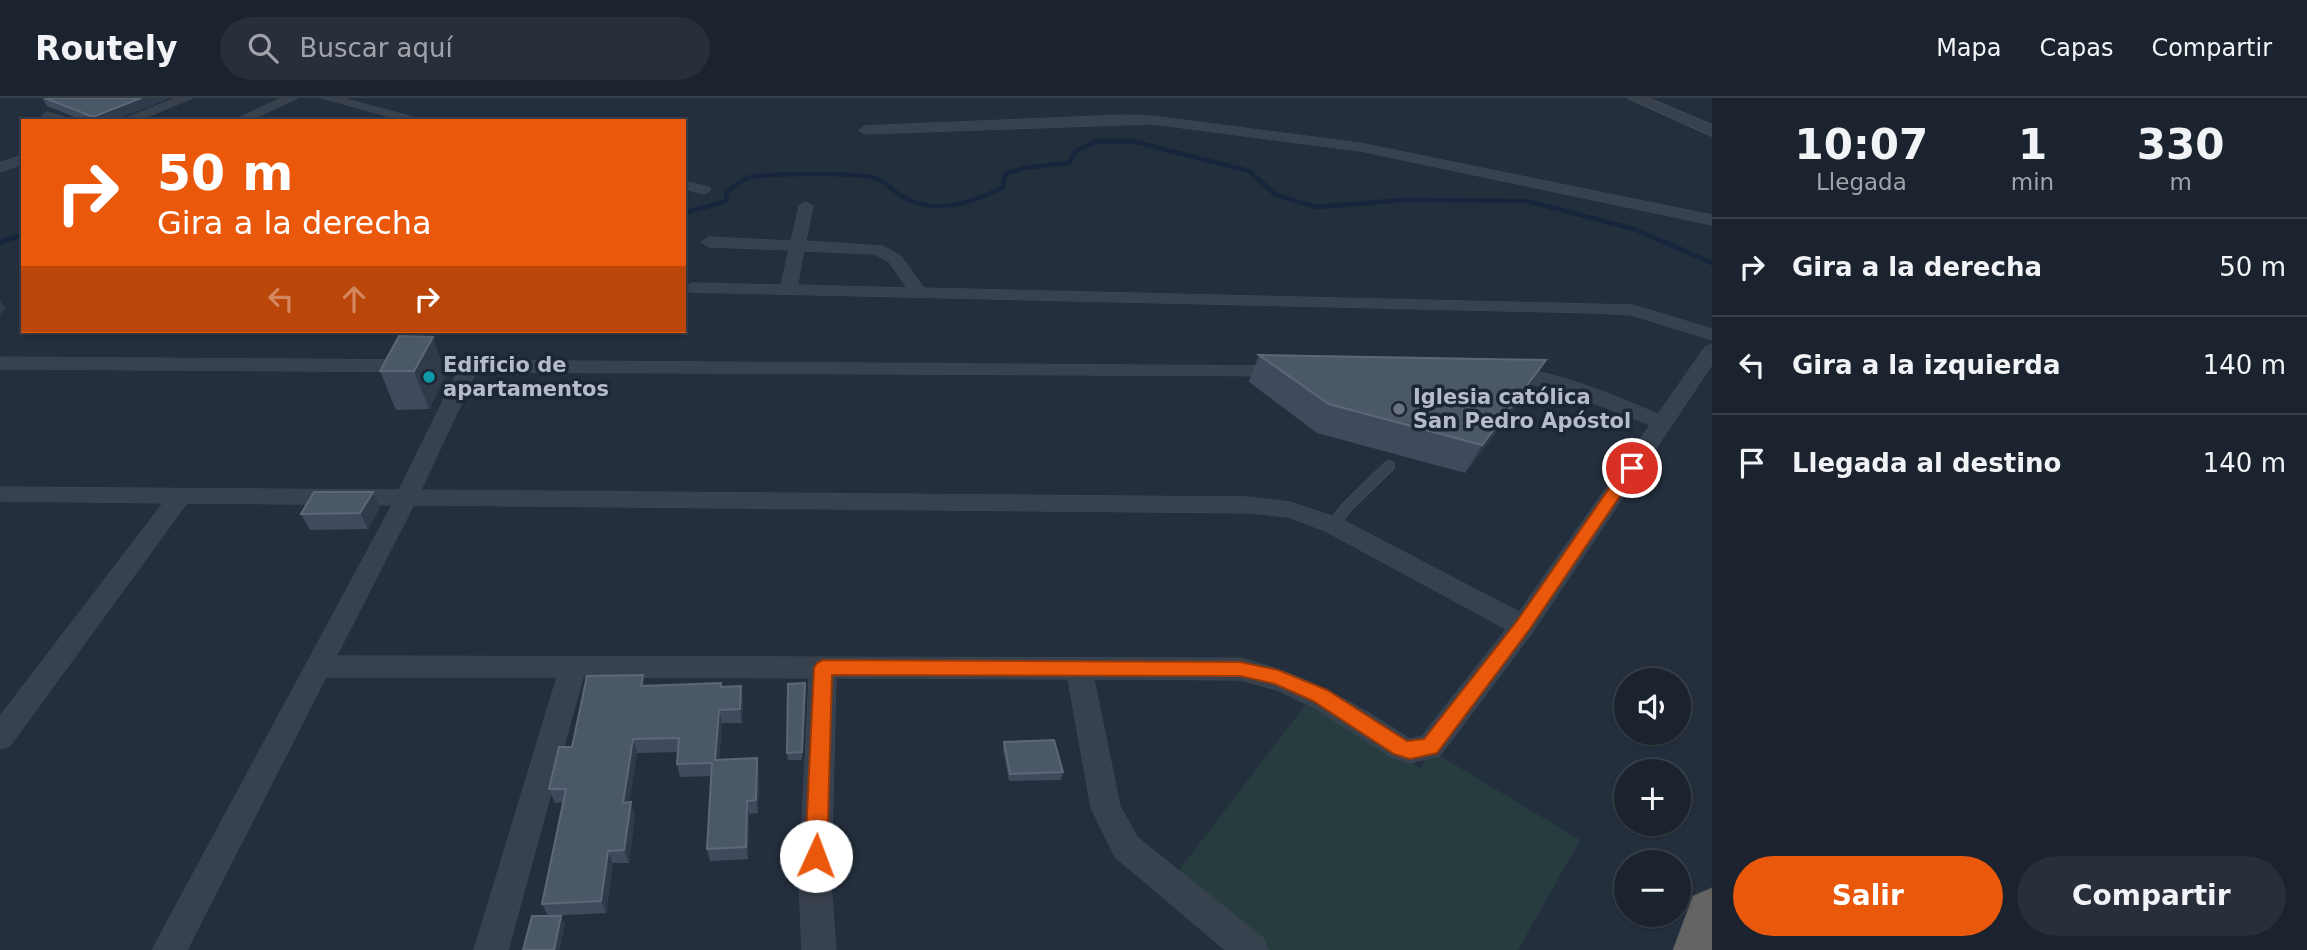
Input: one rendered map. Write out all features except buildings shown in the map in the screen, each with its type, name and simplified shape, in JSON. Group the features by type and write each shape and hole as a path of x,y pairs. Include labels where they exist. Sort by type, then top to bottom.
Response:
{"highway":[{"path":"1700,950 1712,914"}],"street":[{"path":"130,119 187,98"},
{"path":"242,119 292,98"},
{"path":"328,98 413,119"},
{"path":"1635,98 1712,131"},
{"path":"48,116 57,119"},
{"path":"865,130 1152,120 1360,147 1712,220"},
{"path":"0,168 21,160"},
{"path":"686,186 704,190"},
{"path":"788,291 806,206"},
{"path":"709,242 866,247 887,252 920,294"},
{"path":"692,288 1593,308 1633,310 1712,335"},
{"path":"318,666 1240,669 1278,677 1320,695 1401,748 1410,751 1430,747 1523,625 1712,351"},
{"path":"0,363 1305,372"},
{"path":"169,950 407,497 469,366"},
{"path":"1486,374 1532,376 1566,385 1662,423"},
{"path":"0,494 1248,505 1290,510 1333,526 1523,625"},
{"path":"0,737 181,494"},
{"path":"491,950 573,667"},
{"path":"819,950 815,883 823,668"},
{"path":"1079,668 1107,808 1126,847 1251,950"}],"lane":[{"path":"1333,526 1346,508 1389,466"}],"green space":[{"path":"1310,699 1420,768 1432,751 1580,840 1518,950 1267,950 1176,874"}],"waterway":[{"path":"686,212 727,201 726,193 748,178 793,174 869,177 878,179 901,196 917,203 930,206 955,205 1003,187 1005,174 1023,168 1069,163 1076,151 1097,141 1132,141 1249,171 1276,195 1316,207 1402,200 1527,201 1634,229 1657,239"},
{"path":"10,239 21,236"},
{"path":"0,242 16,237"},
{"path":"1653,237 1712,263"}],"place":[{"name":"Edificio de apartamentos","path":"429,377"},
{"name":"Iglesia católica San Pedro Apóstol","path":"1399,409"}],"route":[{"path":"816,856 823,668 1240,669 1278,677 1320,695 1401,748 1410,751 1430,747 1523,625 1632,468"}]}
